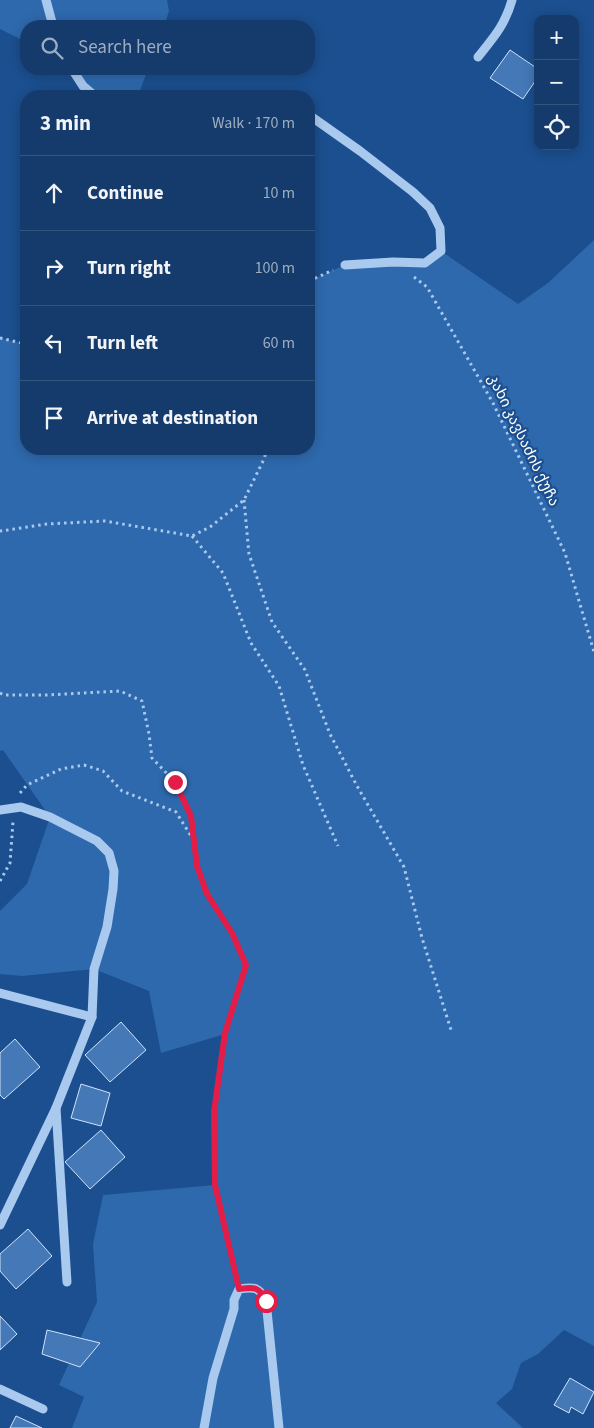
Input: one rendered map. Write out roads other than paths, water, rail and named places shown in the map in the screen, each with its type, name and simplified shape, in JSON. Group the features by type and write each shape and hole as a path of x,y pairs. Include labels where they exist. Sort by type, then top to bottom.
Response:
{"street":[{"path":"46,0 51,20"},
{"path":"478,57 498,33 508,16 512,0"},
{"path":"76,75 88,90"},
{"path":"315,119 413,192 430,208 440,228 441,251 425,263 393,262 345,265"},
{"path":"0,810 20,807 56,820 97,841 109,853 114,871 107,926 94,969 92,1017 56,1108 1,1222"},
{"path":"0,993 92,1017"},
{"path":"56,1108 68,1282"},
{"path":"204,1428 213,1378 234,1310 234,1300 239,1289 253,1287 262,1292 266,1301 278,1428"},
{"path":"0,1388 42,1409"}]}
